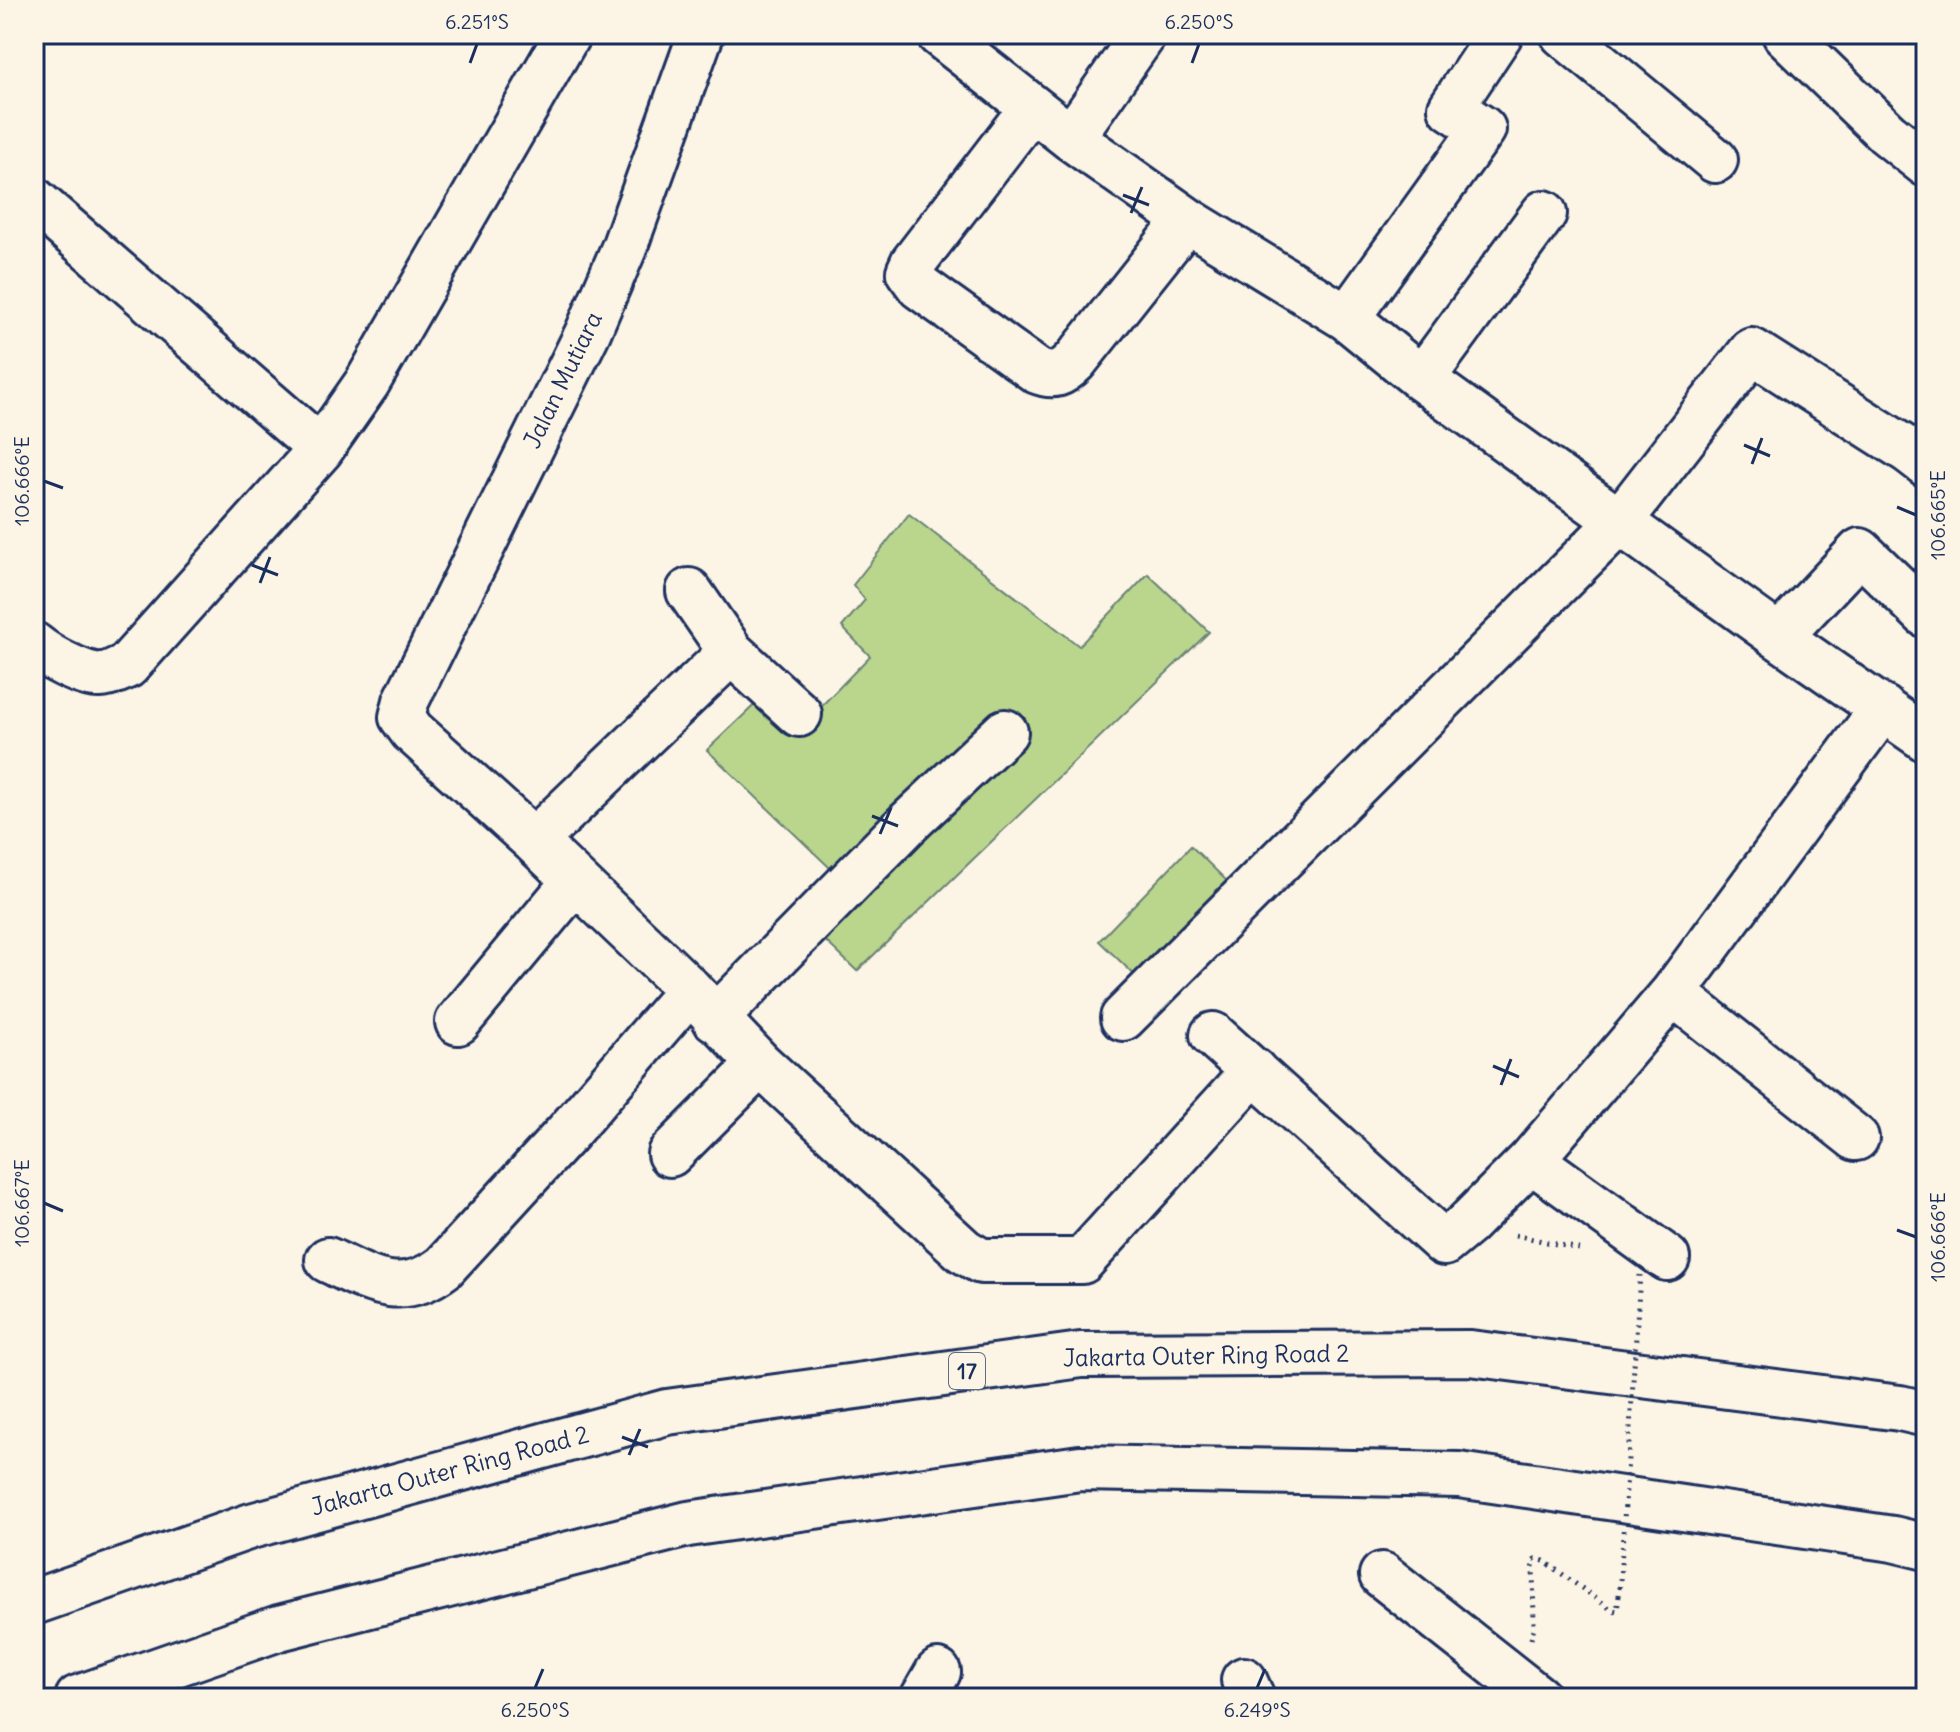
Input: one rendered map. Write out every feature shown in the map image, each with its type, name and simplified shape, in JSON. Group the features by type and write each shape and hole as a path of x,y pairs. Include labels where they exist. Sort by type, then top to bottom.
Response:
{"main road":[{"name":"Jalan Mutiara","path":"534,841 412,731 402,717 406,701 588,332 624,248 701,34"},
{"path":"939,34 1071,138 1187,220 1347,318 1422,379 1779,637 1926,739"},
{"path":"1071,138 1144,34"},
{"path":"1347,318 1483,129 1451,108 1500,34"},
{"path":"1563,34 1715,160"},
{"path":"1785,34 1887,133 1926,164"},
{"path":"36,652 79,671 100,676 127,666 321,449 367,383 559,37"},
{"path":"1032,108 913,263 909,272 920,287 1037,371 1051,376 1064,372 1075,361 1187,220"},
{"path":"34,200 321,449"},
{"path":"1422,379 1544,213"},
{"path":"1123,1018 1620,521 1752,351 1926,464"},
{"path":"1779,637 1860,551 1926,615"},
{"path":"689,591 731,652 799,714"},
{"path":"731,652 534,841 760,1064 964,1251 981,1261 1082,1261 1254,1071"},
{"path":"1213,1035 1444,1243 1531,1160 1673,993 1883,708"},
{"path":"328,1260 385,1285 402,1286 432,1276 444,1267 566,1134 703,1005 907,824 1005,732"},
{"path":"458,1022 575,881"},
{"path":"1673,993 1856,1138"},
{"path":"670,1154 760,1064"},
{"path":"1531,1160 1648,1267"},
{"name":"Jakarta Outer Ring Road 2","path":"34,1602 251,1526 667,1412 1081,1355 1470,1353 1900,1408 1926,1414"},
{"path":"78,1698 279,1628 688,1524 1080,1468 1459,1475 1877,1536 1926,1547"},
{"path":"1382,1575 1516,1692"}],"path":[{"path":"1509,1233 1584,1250"},
{"path":"1534,1627 1533,1564 1537,1558 1617,1611 1648,1267"}],"green space":[{"path":"909,514 1079,646 1148,574 1209,632 857,971 815,931 853,890 707,750 768,692 799,729 870,656 842,627 865,600 853,585"},
{"path":"1191,846 1234,888 1143,983 1099,941"}]}
